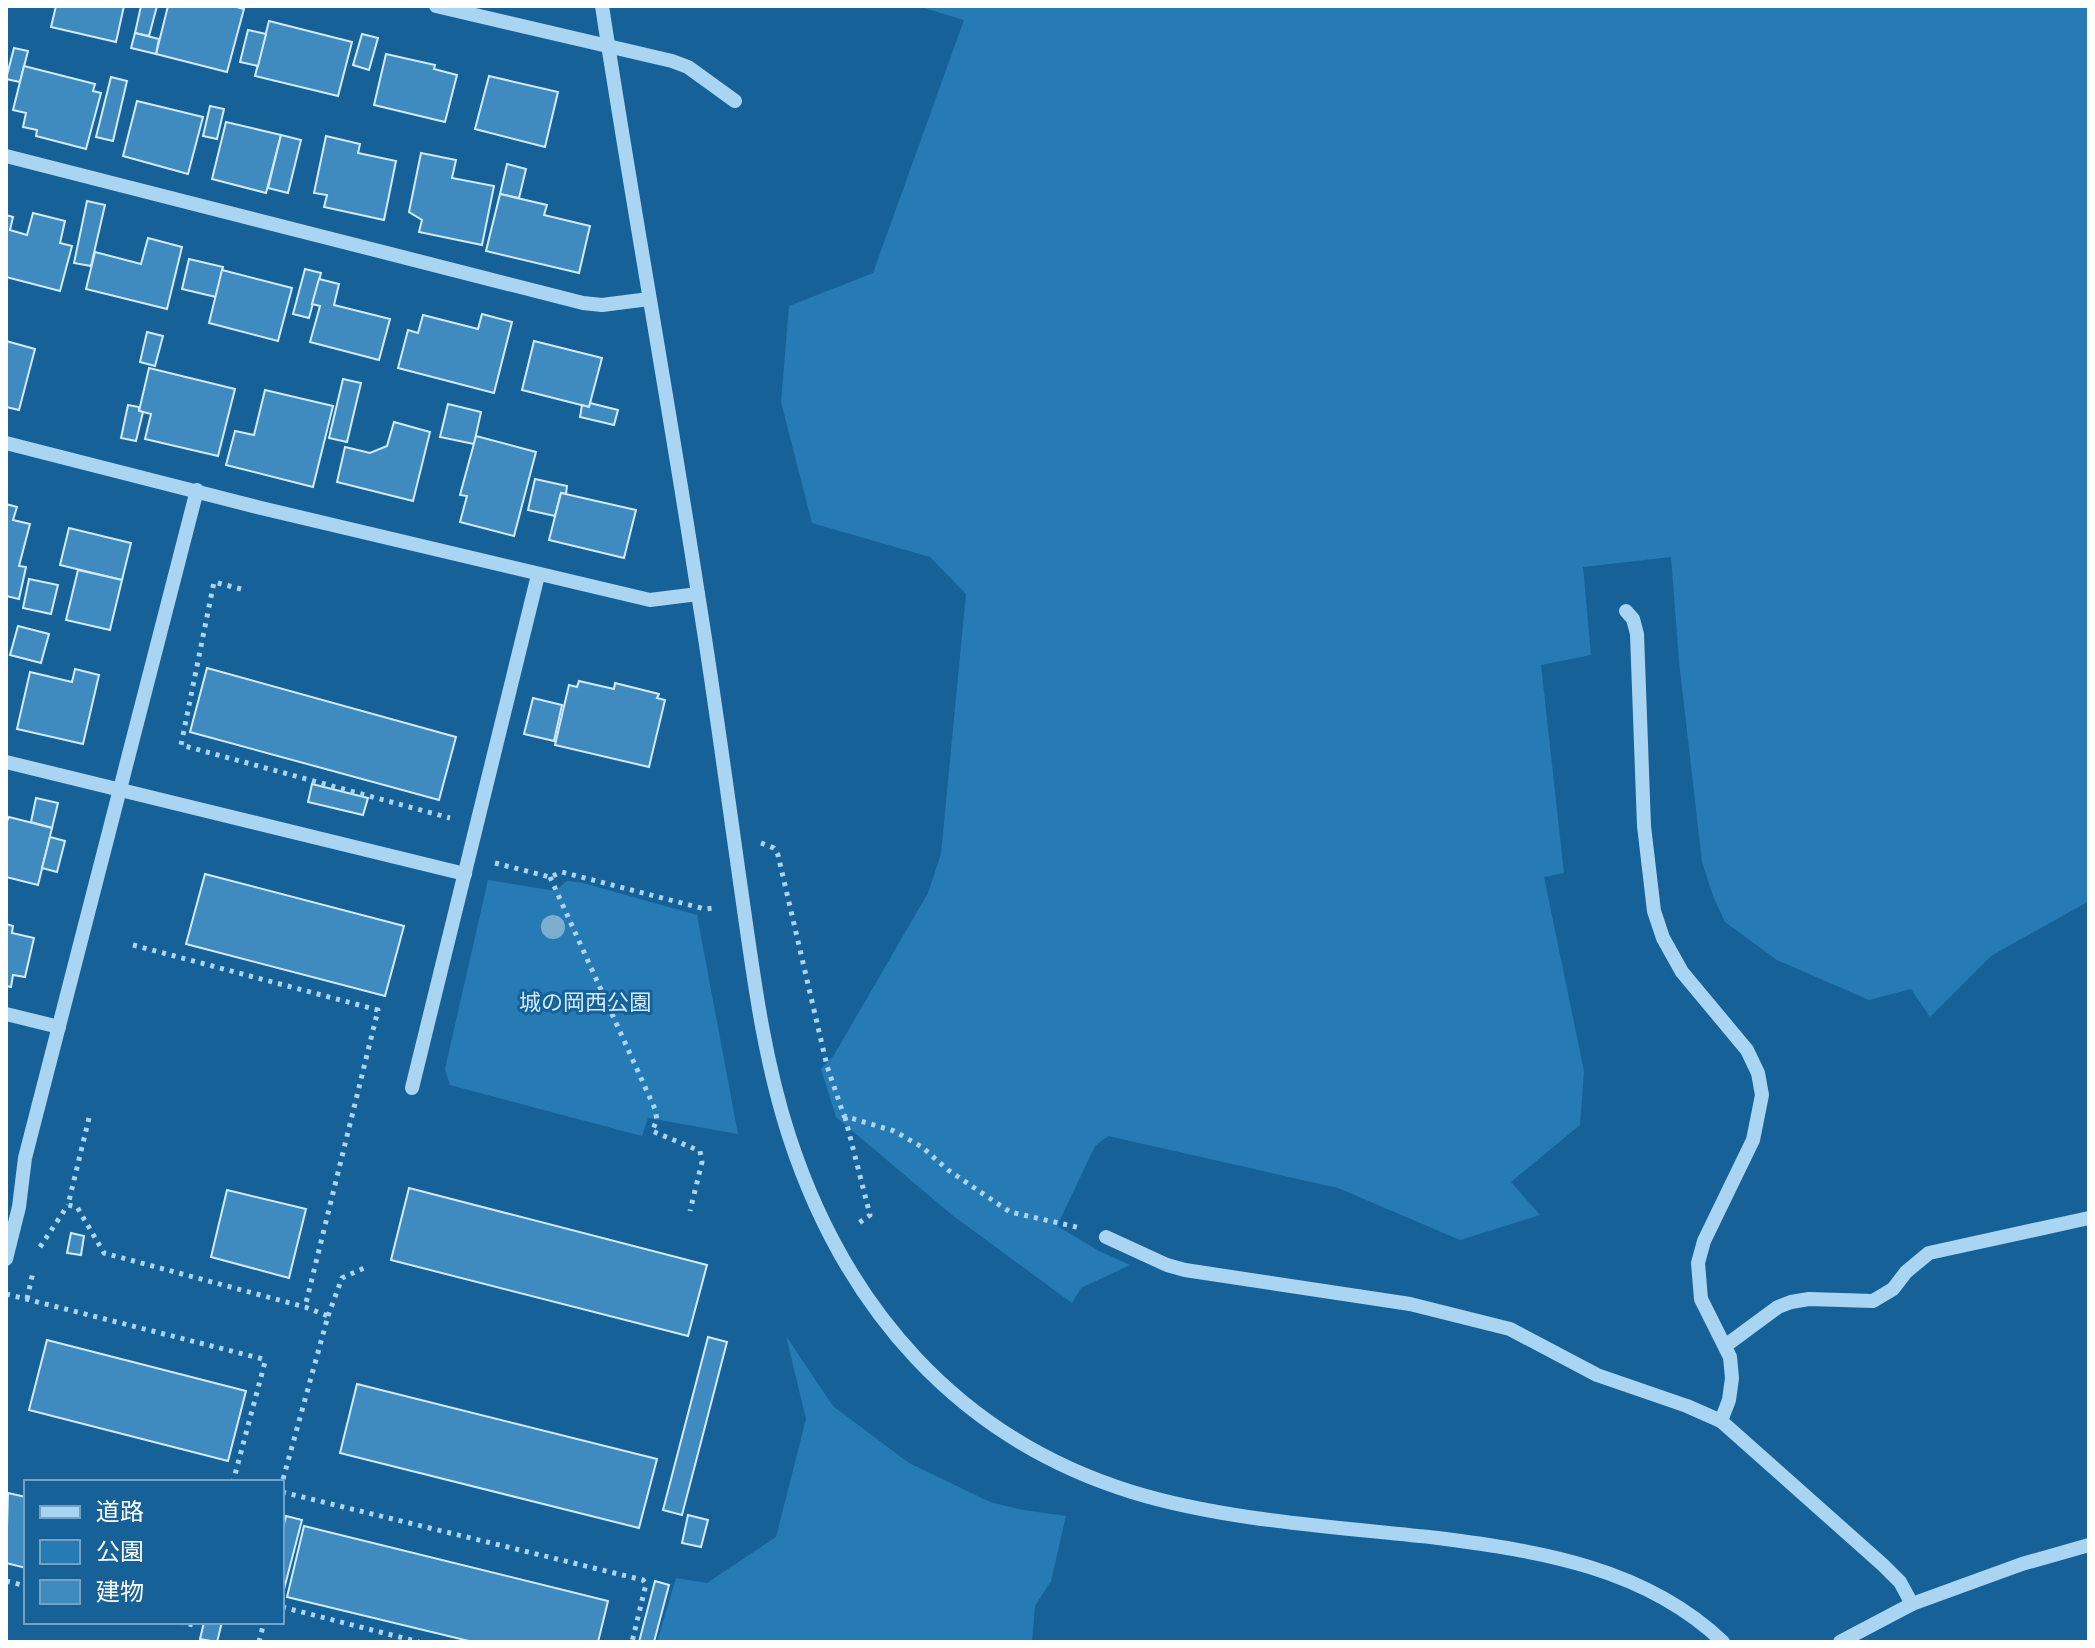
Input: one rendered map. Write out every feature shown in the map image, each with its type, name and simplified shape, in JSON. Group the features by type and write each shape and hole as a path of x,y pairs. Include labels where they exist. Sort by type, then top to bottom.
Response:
{"street":[{"path":"436,6 688,67 735,101"},
{"path":"602,6 698,594 760,1019 788,1133 811,1194 865,1297 930,1376 988,1422 1039,1456 1086,1477 1204,1510 1501,1546 1571,1561 1643,1586 1680,1607 1723,1642"},
{"path":"6,156 583,303 602,305 649,299"},
{"path":"6,443 650,600 698,594"},
{"path":"6,1259 19,1207 25,1158 197,490"},
{"path":"412,1088 538,575"},
{"path":"1626,611 1633,619 1637,634 1644,826 1654,911 1663,938 1682,972 1747,1050 1758,1073 1762,1095 1753,1140 1704,1241 1698,1263 1701,1299 1730,1357 1732,1378 1729,1400 1721,1421"},
{"path":"6,762 465,874"},
{"path":"6,1014 59,1027"},
{"path":"1725,1346 1778,1307 1791,1302 1809,1299 1873,1301 1893,1289 1906,1272 1929,1253 2089,1218"},
{"path":"1106,1237 1185,1270 1410,1304 1510,1329 1597,1375 1721,1421 1883,1565 1900,1582 1912,1604"},
{"path":"1840,1642 1912,1604 2022,1564 2089,1545"}],"path":[{"path":"241,589 214,582 181,745 478,823"},
{"path":"760,843 768,844 778,855 827,1066 844,1116 870,1215 855,1226"},
{"path":"495,863 550,877 562,872 705,909 715,907"},
{"path":"550,877 655,1109 657,1120 652,1131 700,1151 702,1162 690,1211"},
{"path":"133,945 378,1010 305,1307"},
{"path":"844,1116 894,1131 922,1147 948,1170 1010,1212 1067,1223 1106,1237"},
{"path":"38,1251 68,1205 89,1118"},
{"path":"68,1205 77,1207 104,1253 305,1307 328,1316"},
{"path":"283,1480 328,1316 342,1278 364,1268"},
{"path":"6,1294 263,1359 265,1362 234,1480"},
{"path":"284,1492 643,1580 646,1584 632,1642"},
{"path":"284,1608 419,1642"}],"green space":[{"path":"917,6 2089,6 2089,901 1991,956 1930,1017 1911,989 1869,1000 1777,960 1725,922 1702,862 1679,661 1671,557 1583,567 1591,655 1541,665 1564,873 1544,877 1584,1071 1580,1125 1511,1182 1540,1215 1460,1240 1338,1188 1108,1136 1095,1146 1057,1226 1130,1265 1081,1288 1072,1303 952,1215 836,1117 821,1069 834,1055 928,893 941,854 966,594 930,557 812,523 781,402 789,306 873,273 964,20"},
{"name":"城の岡西公園","path":"488,880 555,891 567,881 583,883 697,915 738,1134 648,1118 642,1136 450,1085 445,1069"},
{"path":"786,1336 833,1406 909,1463 990,1502 1066,1516 1051,1581 1035,1606 1032,1642 657,1642 676,1578 707,1583 776,1537 806,1419"}],"building":[{"path":"56,6 124,6 116,42 51,27"},
{"path":"141,6 157,6 149,36 135,33"},
{"path":"168,6 233,6 244,9 227,72 156,54"},
{"path":"269,21 352,42 338,96 255,76"},
{"path":"248,30 266,34 258,66 240,62"},
{"path":"135,33 159,39 156,54 131,48"},
{"path":"362,34 378,38 369,70 353,65"},
{"path":"14,48 28,51 20,82 6,79"},
{"path":"386,54 435,65 434,69 457,75 445,122 374,105"},
{"path":"24,66 95,84 93,91 101,93 86,149 36,136 37,130 23,127 26,113 13,110"},
{"path":"489,76 558,92 545,147 475,129"},
{"path":"111,77 127,81 113,141 96,137"},
{"path":"137,101 203,117 188,174 123,156"},
{"path":"210,106 224,109 217,139 203,136"},
{"path":"226,122 281,135 266,193 212,179"},
{"path":"281,135 301,140 288,193 268,188"},
{"path":"326,136 360,144 358,153 396,161 384,220 324,207 327,195 314,193"},
{"path":"421,153 456,160 452,178 494,186 482,245 419,232 422,220 409,212"},
{"path":"507,164 526,169 519,198 500,194"},
{"path":"500,194 547,205 544,215 590,226 579,273 486,251"},
{"path":"87,201 105,205 91,266 74,263"},
{"path":"33,213 65,221 60,243 72,246 60,291 6,277 6,215 13,217 10,230 27,235"},
{"path":"148,238 182,247 167,309 86,289 95,252 141,264"},
{"path":"189,259 223,267 216,297 182,289"},
{"path":"305,269 321,273 309,318 293,314"},
{"path":"222,270 292,288 278,341 209,323"},
{"path":"319,279 339,284 334,305 390,319 379,360 310,342 320,306 312,304"},
{"path":"482,314 512,322 494,393 398,368 408,330 418,333 423,315 478,329"},
{"path":"147,332 163,336 155,366 140,362"},
{"path":"6,341 35,349 19,410 6,407"},
{"path":"534,341 602,358 589,407 522,390"},
{"path":"149,368 235,389 218,456 145,439 151,414 139,411"},
{"path":"343,379 361,383 347,442 329,438"},
{"path":"265,390 333,406 313,487 226,465 235,431 254,435"},
{"path":"590,403 618,410 614,425 580,417 582,405 589,407"},
{"path":"448,404 481,412 474,444 440,437"},
{"path":"128,405 139,407 139,411 143,412 136,441 121,438"},
{"path":"394,422 430,432 413,501 337,482 345,447 370,453 387,446"},
{"path":"476,436 536,452 514,536 460,522 467,496 460,495"},
{"path":"535,479 567,486 566,494 561,493 555,516 528,510"},
{"path":"561,493 636,510 624,558 549,540"},
{"path":"6,504 17,507 13,520 30,524 19,566 26,567 19,599 6,596"},
{"path":"69,528 131,543 122,580 60,565"},
{"path":"78,570 122,580 110,630 66,620"},
{"path":"29,579 58,585 51,614 23,608"},
{"path":"18,626 49,634 41,663 10,655"},
{"path":"207,668 456,737 439,800 190,732"},
{"path":"75,669 99,675 83,744 17,729 30,672 72,682"},
{"path":"579,681 614,689 615,683 659,694 657,698 665,700 649,767 555,745 569,685 577,687"},
{"path":"533,698 562,705 554,741 524,734"},
{"path":"312,784 368,798 363,815 308,802"},
{"path":"36,798 58,803 52,828 31,822"},
{"path":"9,817 52,828 38,885 6,877 6,823"},
{"path":"50,837 65,841 57,872 42,868"},
{"path":"205,874 404,926 385,996 186,944"},
{"path":"6,924 13,926 12,933 34,938 25,977 13,975 11,987 6,986"},
{"path":"409,1188 707,1265 688,1336 391,1260"},
{"path":"227,1190 306,1209 289,1278 211,1257"},
{"path":"71,1233 84,1236 81,1255 67,1253"},
{"path":"708,1337 727,1342 682,1515 663,1510"},
{"path":"47,1340 246,1391 228,1461 29,1410"},
{"path":"357,1384 657,1459 639,1528 340,1453"},
{"path":"8,1493 24,1497 24,1568 6,1563"},
{"path":"688,1515 708,1520 701,1547 682,1543"},
{"path":"286,1516 302,1520 284,1589"},
{"path":"304,1526 608,1601 598,1642 473,1642 287,1597"},
{"path":"655,1581 669,1585 654,1642 639,1642"},
{"path":"204,1624 222,1624 217,1642 200,1639"}]}
